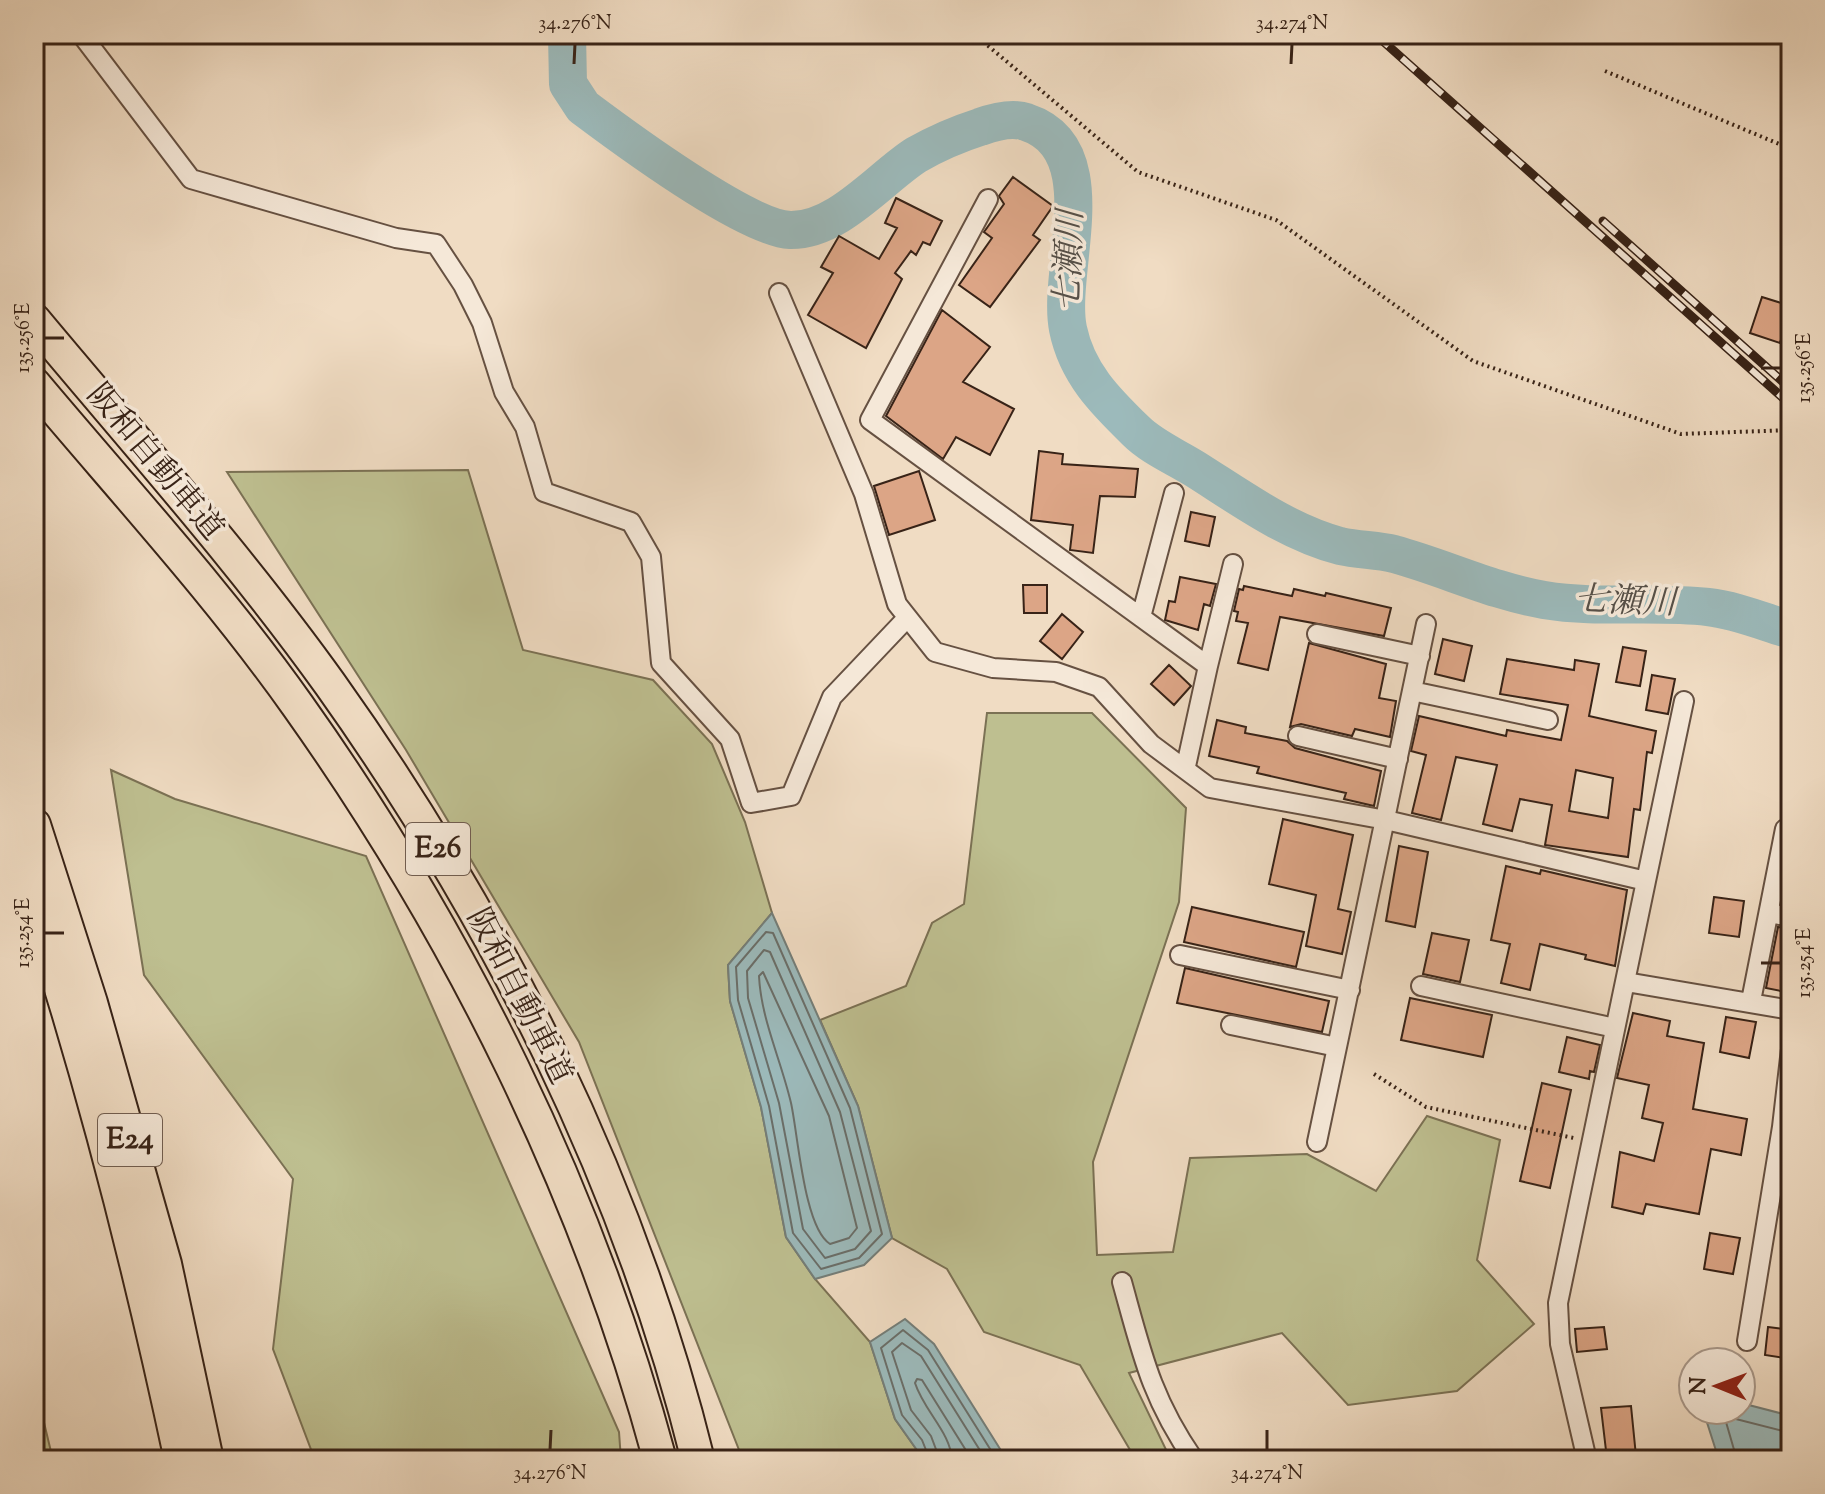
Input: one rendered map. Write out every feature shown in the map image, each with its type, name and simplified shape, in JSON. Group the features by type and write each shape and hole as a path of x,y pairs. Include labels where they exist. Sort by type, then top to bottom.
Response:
{"highway":[{"name":"阪和自動車道","path":"34,320 268,602 396,780 460,885 535,1024 594,1152 647,1288 684,1404 698,1460"},
{"name":"阪和自動車道","path":"34,384 229,615 296,703 363,800 434,915 499,1040 556,1166 610,1302 660,1460"},
{"name":"E24","path":"34,825 91,1003 165,1264 207,1460"},
{"name":"E24","path":"34,903 69,1011 141,1273 181,1460"},
{"path":"434,915 549,1174 603,1324 627,1402 638,1460"},
{"path":"684,1404 706,1460"}],"street":[{"path":"81,34 191,179 396,238 436,244 463,285 482,323 504,392 525,427 544,492 631,522 651,557 661,663 730,739 751,803 791,796 832,697 907,618"},
{"path":"988,199 870,420 1208,666"},
{"path":"779,293 864,494 897,604 935,652 993,668 1056,672 1099,687 1151,744 1186,766 1210,788 1386,820 1646,881"},
{"path":"1141,617 1174,493"},
{"path":"1186,766 1233,564"},
{"path":"1317,1142 1426,624"},
{"path":"1317,634 1420,656"},
{"path":"1412,691 1548,720"},
{"path":"1587,1460 1560,1344 1558,1303 1684,701"},
{"path":"1298,736 1398,759"},
{"path":"1751,1001 1785,829 1791,830"},
{"path":"1769,913 1791,917"},
{"path":"1180,955 1350,990"},
{"path":"1626,982 1791,1010"},
{"path":"1421,986 1615,1028"},
{"path":"1231,1025 1337,1047"},
{"path":"1747,1341 1782,1127 1791,1049"},
{"path":"1122,1282 1149,1383 1169,1423 1194,1460"}],"path":[{"path":"974,34 1138,172 1276,220 1473,361 1681,434 1791,430"},
{"path":"1605,71 1791,149"},
{"path":"1374,1074 1426,1107 1592,1142"}],"green space":[{"path":"468,470 523,650 653,680 712,744 745,822 772,913 728,965 730,1001 761,1107 786,1237 815,1279 870,1342 895,1419 924,1460 743,1460 579,1042 406,750 227,472"},
{"path":"987,713 1092,713 1186,808 1179,902 1093,1162 1097,1255 1173,1252 1190,1158 1307,1154 1376,1191 1427,1116 1500,1140 1477,1260 1534,1324 1457,1391 1348,1405 1282,1333 1129,1373 1171,1460 1136,1460 1080,1365 984,1332 947,1269 892,1238 858,1106 820,1020 906,986 932,923 964,904"},
{"path":"111,770 175,799 366,856 619,1432 621,1460 315,1460 273,1349 293,1179 144,975"},
{"path":"34,1381 53,1460 34,1460"}],"water":[{"path":"772,913 858,1106 892,1238 864,1265 815,1279 786,1237 761,1107 730,1001 728,965"},
{"path":"905,1319 934,1344 1007,1460 924,1460 895,1419 870,1342"},
{"path":"1757,1407 1791,1416 1791,1460 1719,1460 1708,1426 1757,1426"}],"building":[{"path":"1013,177 1053,206 1033,235 1040,240 990,307 959,285 992,238 984,232 1004,204 999,196"},
{"path":"896,198 942,221 930,245 923,242 916,255 911,251 895,273 902,279 866,348 808,315 833,273 821,267 839,236 879,259 897,228 885,223"},
{"path":"1762,297 1791,306 1780,343 1750,333"},
{"path":"942,310 990,347 963,382 1014,409 990,455 956,437 943,459 886,416"},
{"path":"1039,451 1063,454 1062,464 1138,469 1135,497 1100,496 1093,553 1070,550 1073,525 1031,520"},
{"path":"919,471 935,520 889,535 874,486"},
{"path":"1191,512 1215,517 1209,546 1185,541"},
{"path":"1180,577 1216,584 1210,606 1204,604 1198,630 1165,620 1169,601 1175,602"},
{"path":"1023,585 1047,585 1047,613 1024,613"},
{"path":"1244,586 1292,596 1294,589 1325,596 1326,593 1391,608 1384,636 1280,617 1268,670 1238,663 1248,623 1236,621 1238,612 1234,611 1239,589 1243,590"},
{"path":"1062,614 1083,632 1062,659 1040,641"},
{"path":"1443,639 1472,646 1464,681 1435,674"},
{"path":"1309,643 1386,664 1379,698 1396,701 1390,737 1355,729 1352,736 1301,724 1290,727"},
{"path":"1623,647 1646,651 1640,686 1616,682"},
{"path":"1507,659 1574,670 1575,660 1599,664 1589,716 1656,731 1652,753 1647,752 1640,810 1634,809 1628,857 1545,845 1552,805 1520,799 1512,831 1483,824 1497,765 1456,757 1441,820 1412,813 1426,755 1411,751 1419,716 1506,736 1507,730 1561,740 1568,705 1500,694","holes":["1576,770 1613,778 1608,818 1569,811"]},
{"path":"1169,665 1191,686 1174,705 1151,684"},
{"path":"1652,675 1675,679 1668,714 1646,710"},
{"path":"1217,720 1246,727 1245,733 1287,741 1295,748 1381,771 1374,806 1344,799 1346,793 1257,773 1259,767 1209,756"},
{"path":"1283,819 1353,835 1338,909 1351,912 1342,954 1306,946 1316,895 1269,884"},
{"path":"1399,846 1428,852 1415,927 1386,921"},
{"path":"1506,866 1540,874 1541,870 1627,890 1615,966 1540,944 1530,990 1501,983 1510,944 1491,940"},
{"path":"1714,897 1744,901 1739,937 1709,933"},
{"path":"1192,907 1304,932 1296,967 1184,942"},
{"path":"1778,927 1791,929 1791,993 1766,988"},
{"path":"1432,933 1469,940 1460,982 1423,974"},
{"path":"1185,968 1329,1001 1322,1032 1177,1003"},
{"path":"1410,998 1492,1015 1483,1057 1401,1040"},
{"path":"1633,1013 1670,1021 1667,1036 1704,1043 1693,1109 1747,1119 1741,1155 1711,1149 1699,1214 1646,1204 1643,1214 1612,1207 1620,1152 1654,1161 1663,1123 1642,1118 1649,1085 1617,1078"},
{"path":"1726,1017 1756,1022 1749,1058 1720,1052"},
{"path":"1567,1037 1600,1045 1594,1072 1590,1071 1589,1079 1559,1072"},
{"path":"1542,1083 1571,1090 1550,1188 1520,1181"},
{"path":"1710,1233 1740,1238 1733,1274 1704,1269"},
{"path":"1604,1327 1607,1349 1577,1352 1575,1329"},
{"path":"1768,1327 1791,1330 1791,1359 1765,1355"},
{"path":"1631,1406 1636,1456 1607,1459 1601,1408"}],"waterway":[{"name":"七瀬川","path":"567,34 568,84 583,107 654,159 716,198 770,225 790,230 825,222 858,202 916,155 964,133 997,122 1015,120 1026,122 1051,136 1065,157 1072,184 1073,214 1066,304 1072,345 1085,373 1114,409 1149,442 1301,532 1340,546 1394,554 1506,591 1544,600 1708,607 1739,613 1791,630"}],"railway":[{"path":"1375,34 1791,405"},
{"path":"1603,221 1791,389"}]}
